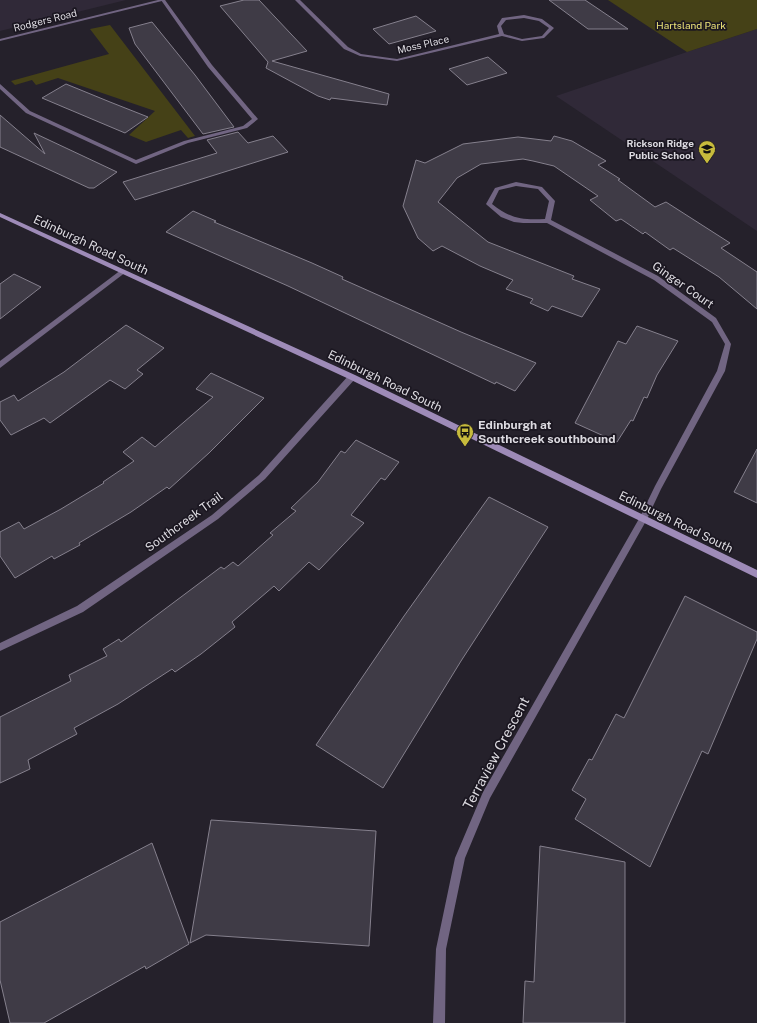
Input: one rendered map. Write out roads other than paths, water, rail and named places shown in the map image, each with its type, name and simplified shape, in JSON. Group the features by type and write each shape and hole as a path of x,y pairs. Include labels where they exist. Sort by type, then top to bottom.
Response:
{"main road":[{"name":"Edinburgh Road South","path":"0,215 352,377 757,574"}],"street":[{"name":"Rodgers Road","path":"0,40 163,0"},
{"path":"0,86 28,112 136,162 186,142 245,127 255,119 210,66 163,0"},
{"name":"Moss Place","path":"296,0 346,48 360,55 397,60 502,35 522,40 544,37 552,28 541,20 522,16 504,19 499,26 502,35"},
{"path":"516,184 540,188 552,201 548,221 522,222 502,216 489,204 497,189 516,184"},
{"name":"Ginger Court","path":"548,221 656,278 714,320 728,344 721,371 643,519"},
{"path":"0,365 123,272"},
{"name":"Southcreek Trail","path":"0,648 80,609 215,516 262,477 352,377"},
{"name":"Terraview Crescent","path":"438,1023 441,948 463,851 486,796 643,519"}],"place":[{"name":"Rickson Ridge Public School","path":"707,164"},
{"name":"Edinburgh at Southcreek southbound","path":"465,447"}],"park label":[{"name":"Hartsland Park","path":"691,25"}]}
